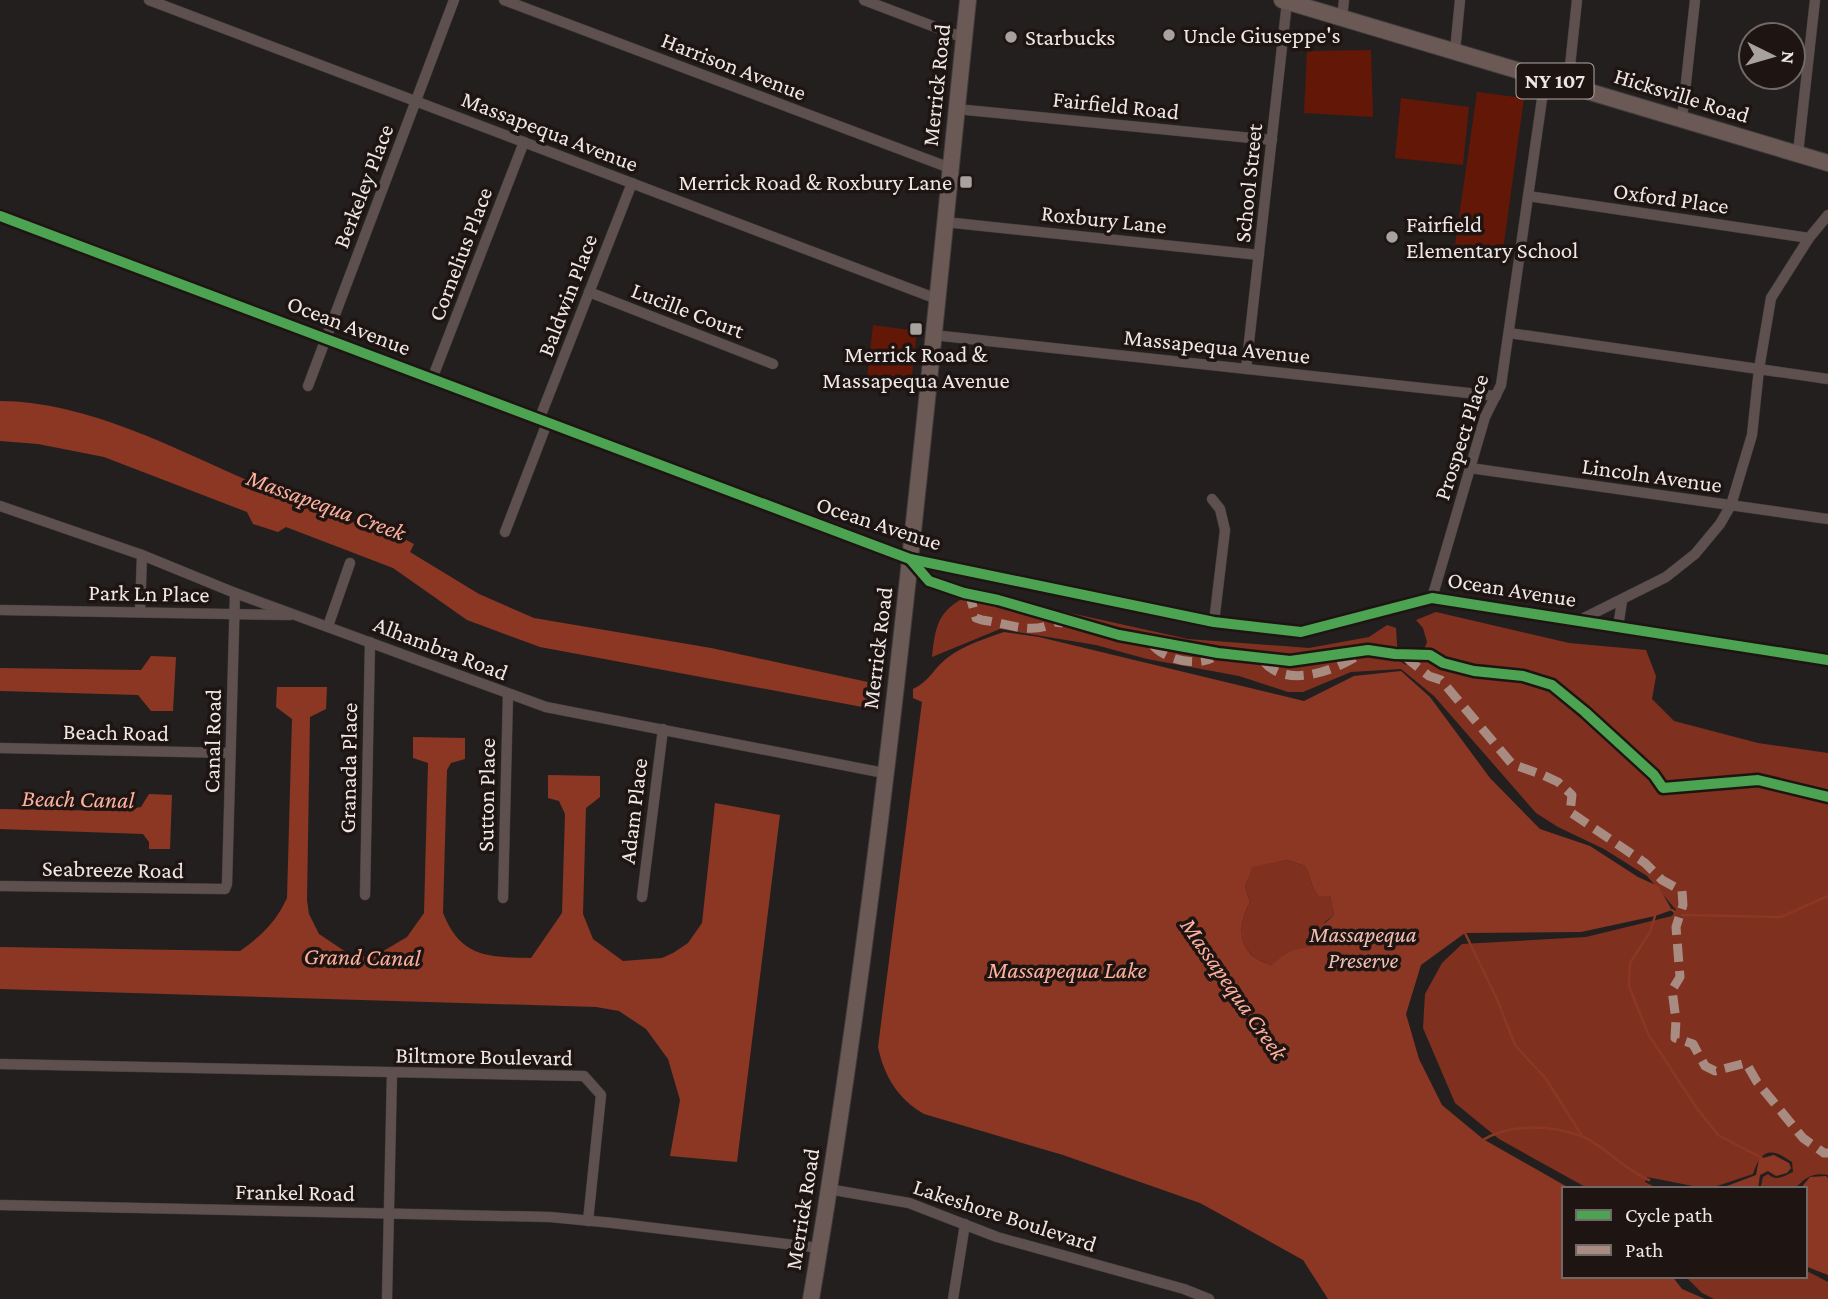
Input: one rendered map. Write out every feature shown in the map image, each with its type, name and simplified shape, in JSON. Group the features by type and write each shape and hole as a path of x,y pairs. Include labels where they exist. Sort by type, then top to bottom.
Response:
{"main road":[{"name":"Merrick Road","path":"811,1299 853,1024 910,559 968,0"},
{"name":"Hicksville Road","path":"1285,1 1828,163"}],"street":[{"name":"Massapequa Avenue","path":"149,0 937,299"},
{"name":"Berkeley Place","path":"308,386 454,0"},
{"name":"Harrison Avenue","path":"504,0 950,168"},
{"path":"864,0 964,38"},
{"path":"1342,18 1344,0"},
{"path":"1455,51 1460,0"},
{"path":"1568,85 1577,0"},
{"path":"1682,119 1695,0"},
{"path":"1798,153 1815,0"},
{"name":"School Street","path":"1246,369 1285,1"},
{"name":"Prospect Place","path":"1432,598 1485,417 1502,385 1545,78"},
{"name":"Fairfield Road","path":"956,109 1272,140"},
{"name":"Cornelius Place","path":"432,379 524,142"},
{"name":"Baldwin Place","path":"506,532 589,292 632,183"},
{"name":"Oxford Place","path":"1528,196 1809,238"},
{"path":"1578,621 1645,589 1680,567 1709,540 1731,505 1752,435 1759,369 1771,298 1809,238 1828,215"},
{"name":"Ocean Avenue","path":"0,216 910,559 1214,622 1301,632 1432,598 1828,660"},
{"name":"Roxbury Lane","path":"945,222 1259,255"},
{"name":"Lucille Court","path":"589,292 774,364"},
{"path":"1509,333 1828,379"},
{"name":"Massapequa Avenue","path":"933,335 1496,396"},
{"name":"Lincoln Avenue","path":"1470,468 1828,519"},
{"path":"1212,499 1224,519 1225,530 1214,622"},
{"name":"Alhambra Road","path":"0,506 142,555 234,593 546,707 884,773"},
{"path":"140,612 142,555"},
{"path":"328,626 350,563"},
{"name":"Canal Road","path":"225,889 234,593"},
{"path":"1618,627 1622,600"},
{"name":"Park Ln Place","path":"0,610 298,615"},
{"name":"Granada Place","path":"365,895 370,642"},
{"name":"Sutton Place","path":"503,898 508,694"},
{"name":"Adam Place","path":"642,897 663,729"},
{"name":"Beach Road","path":"0,748 230,753"},
{"name":"Seabreeze Road","path":"0,886 225,889"},
{"name":"Biltmore Boulevard","path":"0,1064 584,1076 601,1095 588,1221"},
{"path":"387,1299 392,1073"},
{"name":"Lakeshore Boulevard","path":"828,1189 909,1203 997,1237 1184,1289 1209,1299"},
{"name":"Frankel Road","path":"0,1205 550,1217 588,1221"},
{"path":"588,1221 819,1248"},
{"path":"953,1299 965,1224"}],"shaded area":[{"path":"1371,50 1373,117 1304,113 1307,51"},
{"path":"1477,92 1524,98 1502,258 1454,252"},
{"path":"1401,98 1469,107 1463,165 1395,158"},
{"path":"873,325 917,331 911,384 867,377"},
{"path":"975,592 1188,639 1309,648 1369,637 1387,625 1396,628 1398,660 1406,665 1412,657 1421,657 1427,642 1423,628 1416,620 1436,612 1569,643 1646,650 1656,676 1652,699 1674,721 1758,743 1828,753 1828,1175 1809,1177 1797,1187 1762,1187 1763,1177 1768,1174 1774,1178 1793,1172 1792,1162 1778,1154 1768,1153 1760,1159 1753,1174 1714,1187 1698,1187 1647,1177 1645,1182 1655,1187 1585,1187 1499,1139 1455,1103 1423,1028 1425,994 1442,963 1462,944 1586,937 1672,916 1676,910 1647,876 1604,849 1536,813 1434,696 1401,669 1351,672 1303,692 1288,692 1239,676 1147,659 1096,645 1000,629 932,657 938,624 947,610"},
{"path":"1287,860 1305,866 1318,896 1330,896 1334,915 1325,922 1320,942 1292,953 1273,965 1253,956 1243,941 1242,922 1250,902 1245,886 1253,866"},
{"path":"1807,1271 1828,1282 1828,1299 1714,1299 1702,1293 1687,1278 1807,1278"}],"water":[{"path":"0,401 33,403 98,418 256,484 258,478 322,502 323,506 369,529 373,523 414,544 410,552 479,594 534,618 711,648 877,684 873,709 540,647 467,620 393,568 286,527 278,532 253,524 247,512 104,457 38,444 0,441"},
{"name":"Massapequa Lake","path":"1004,632 1039,637 1304,701 1354,676 1401,671 1430,697 1490,778 1540,829 1590,846 1638,877 1658,886 1672,910 1655,916 1581,932 1465,933 1421,965 1406,1014 1419,1059 1442,1105 1483,1139 1567,1187 1562,1187 1562,1278 1674,1278 1682,1289 1705,1299 1328,1299 1303,1260 1200,1203 1063,1155 924,1114 907,1101 888,1077 878,1047 922,702 913,698 913,689 923,683 942,662 974,643","holes":["1287,860 1305,866 1318,896 1330,896 1334,915 1314,933 1319,942 1289,952 1272,965 1253,956 1243,941 1242,932 1242,922 1250,902 1245,886 1253,867"]},
{"path":"151,656 176,657 173,711 151,711 138,695 0,691 0,668 141,670"},
{"name":"Grand Canal","path":"277,687 327,687 326,709 310,717 307,900 309,914 319,934 352,956 375,956 407,937 424,913 428,763 413,758 413,737 465,738 465,759 451,763 447,770 443,913 458,939 467,947 489,955 531,958 562,913 565,814 559,801 548,798 548,775 600,776 600,797 586,808 583,914 593,939 623,961 662,958 673,953 688,943 702,923 715,803 780,815 737,1162 670,1156 680,1100 668,1059 646,1029 619,1011 596,1007 0,989 0,947 240,951 267,928 287,898 292,719 276,707"},
{"path":"149,794 172,795 170,849 149,849 149,842 143,834 0,829 0,809 119,811 141,807"},
{"path":"1774,1155 1789,1163 1791,1168 1787,1173 1776,1176 1768,1171 1760,1175 1758,1187 1724,1187 1756,1175 1759,1159"},
{"path":"1810,1177 1828,1178 1828,1275 1807,1267 1807,1187 1802,1187"}],"waterway":[{"path":"1682,915 1781,917 1828,896"},
{"path":"1655,916 1650,932 1630,963 1629,986 1648,1034 1696,1107 1718,1135 1762,1158"},
{"path":"1464,931 1497,999 1515,1045 1546,1079 1582,1136"},
{"path":"1481,1141 1492,1135 1517,1129 1543,1128 1569,1132 1589,1140 1649,1180"}],"marked path":[{"path":"964,596 970,596 976,618 982,620 1028,628 1055,622 1063,623"},
{"path":"1152,644 1164,654 1180,660 1197,662 1212,658"},
{"path":"1263,661 1284,674 1297,676 1337,667 1359,655"},
{"path":"1404,656 1429,676 1441,680 1512,764 1558,782 1572,795 1570,812 1645,863 1662,880 1682,891 1683,905 1676,927 1680,977 1672,990 1676,1020 1675,1038 1693,1044 1705,1066 1715,1071 1746,1063 1757,1082 1803,1138 1828,1153"}],"cycle path":[{"path":"0,216 910,559 1214,622 1301,632 1432,598 1828,660"},
{"path":"910,559 929,581 1119,635 1218,653 1290,661 1368,650 1430,655 1443,663 1474,671 1523,676 1552,685 1654,775 1663,788 1758,780 1828,797"}],"place":[{"name":"Uncle Giuseppe's","path":"1169,35"},
{"name":"Starbucks","path":"1011,37"},
{"name":"Merrick Road & Roxbury Lane","path":"966,182"},
{"name":"Fairfield Elementary School","path":"1392,237"},
{"name":"Merrick Road & Massapequa Avenue","path":"916,329"}],"water label":[{"name":"Massapequa Creek","path":"326,505"},
{"name":"Beach Canal","path":"78,799"},
{"name":"Massapequa Creek","path":"1234,989"}],"park label":[{"name":"Massapequa Preserve","path":"1363,947"}]}
